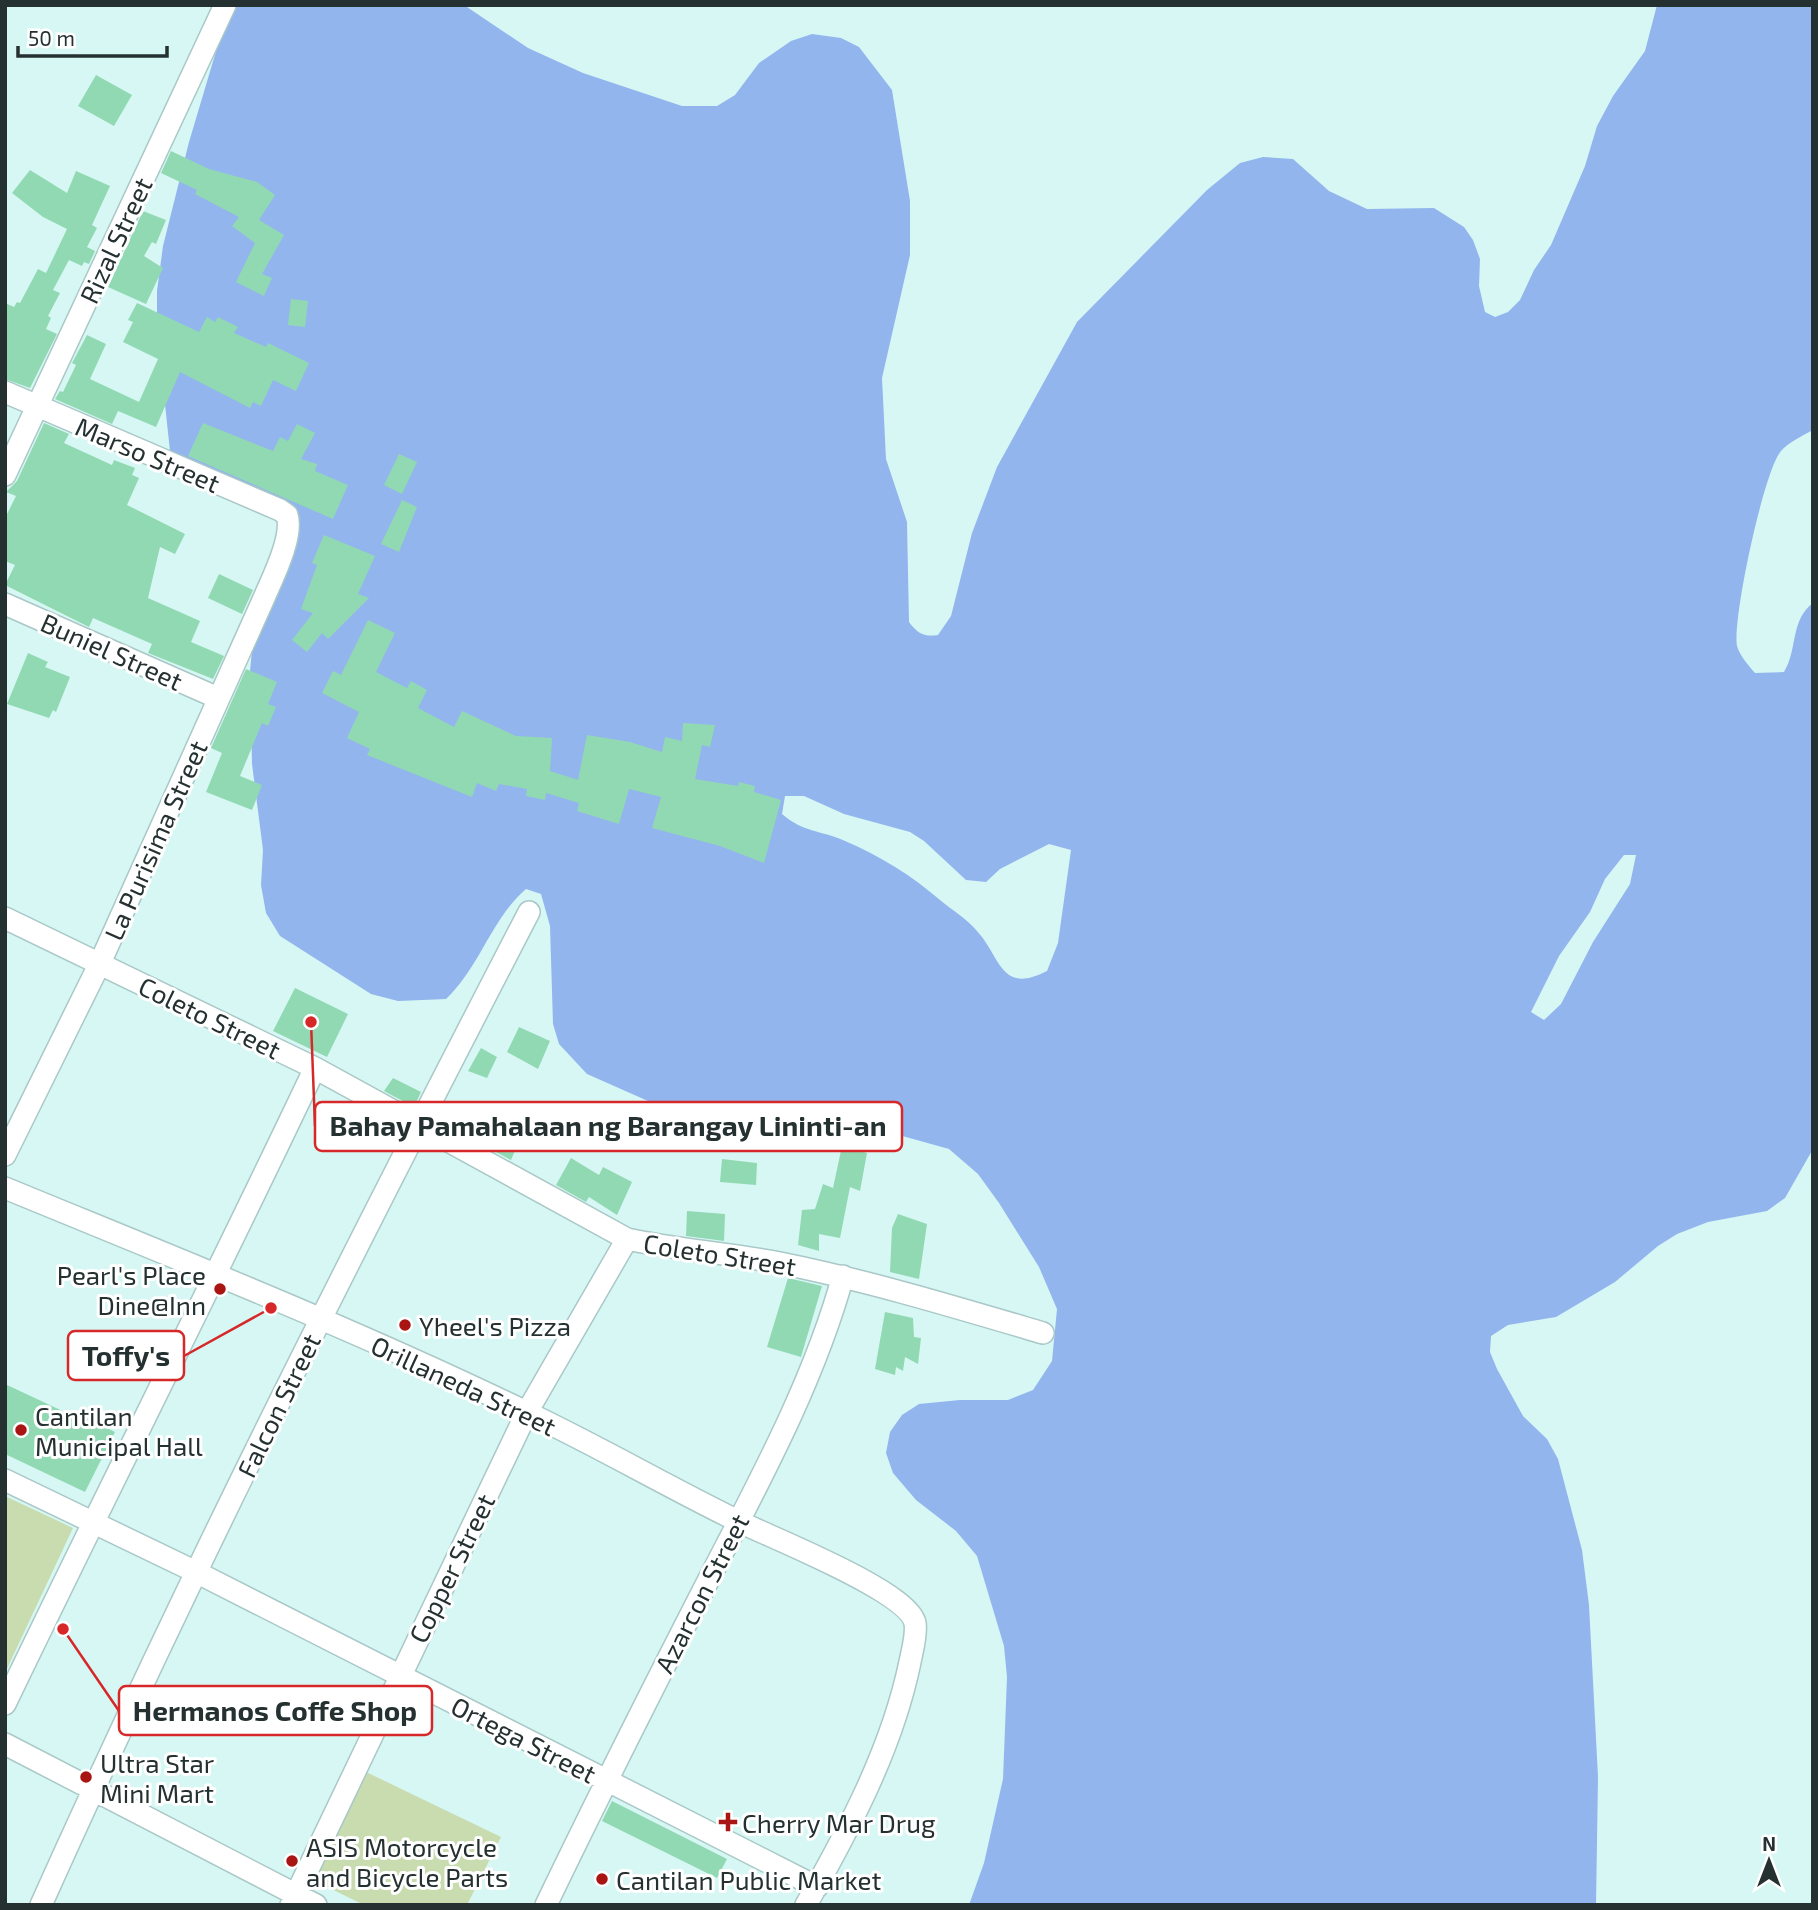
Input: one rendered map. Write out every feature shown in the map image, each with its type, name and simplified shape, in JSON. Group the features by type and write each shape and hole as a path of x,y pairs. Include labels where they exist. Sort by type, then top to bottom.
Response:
{"street":[{"name":"Rizal Street","path":"5,475 225,5"},
{"name":"Marso Street","path":"5,392 280,510 289,518"},
{"name":"La Purisima Street","path":"5,1156 100,963 279,563 289,518"},
{"name":"Buniel Street","path":"5,604 218,698"},
{"name":"Falcon Street","path":"41,1905 196,1572 319,1320 528,912"},
{"name":"Coleto Street","path":"5,918 315,1068 627,1239 667,1248 748,1257 843,1276 1043,1333"},
{"path":"5,1704 217,1275 315,1068"},
{"name":"Orillaneda Street","path":"5,1188 217,1275 527,1412 738,1522 848,1572 891,1596 909,1611 915,1623 912,1655 889,1735 867,1789 811,1896"},
{"name":"Copper Street","path":"293,1900 398,1676 527,1412 627,1239"},
{"name":"Azarcon Street","path":"546,1905 606,1780 738,1522 818,1351 843,1276"},
{"name":"Ortega Street","path":"5,1480 196,1572 606,1780 811,1896"},
{"path":"5,1744 94,1788 293,1900 316,1905"}],"green space":[{"path":"5,1496 73,1528 5,1673"},
{"path":"362,1770 501,1837 467,1905 364,1905 309,1878"}],"water":[{"path":"236,5 464,5 528,48 583,73 682,106 717,106 735,95 759,63 791,41 812,34 841,38 859,47 892,90 910,201 910,255 882,378 886,459 907,522 909,622 922,634 933,636 938,635 951,616 972,533 997,467 1077,322 1207,190 1240,163 1263,157 1293,159 1329,191 1367,209 1434,208 1464,227 1473,240 1480,259 1479,286 1485,312 1495,317 1508,312 1520,300 1534,270 1551,245 1585,166 1597,126 1613,96 1645,51 1657,5 1813,5 1813,430 1781,451 1766,486 1744,578 1737,646 1755,673 1784,672 1797,626 1813,603 1813,1149 1785,1198 1767,1211 1708,1222 1677,1234 1658,1246 1615,1282 1556,1317 1508,1325 1491,1336 1490,1352 1497,1369 1523,1416 1547,1439 1558,1459 1582,1550 1589,1605 1598,1777 1596,1905 969,1905 984,1863 1003,1779 1007,1677 1004,1646 977,1556 956,1531 916,1500 893,1473 886,1453 890,1432 902,1415 919,1404 960,1400 1008,1400 1033,1390 1052,1361 1057,1309 1039,1267 999,1203 978,1174 949,1149 888,1132 648,1101 587,1074 559,1044 553,1024 550,926 541,894 526,889 514,901 468,973 446,999 398,1001 371,994 280,936 266,913 261,885 263,850 252,764 250,671 252,650 291,553 299,521 294,509 193,470 170,451 157,330 157,291 163,246 189,142 217,48","holes":["785,796 804,796 844,814 910,832 924,841 966,880 986,882 1000,869 1049,844 1071,850 1058,943 1047,971 1020,979 1011,976 1003,970 973,927 918,882 871,853 836,837 798,825 782,814","1624,855 1636,855 1630,884 1593,942 1561,1004 1544,1020 1531,1012 1559,956 1590,912 1605,879"]}],"building":[{"path":"96,75 132,95 114,126 78,106"},
{"path":"171,151 209,169 257,182 275,195 259,220 284,235 262,274 272,278 264,296 236,282 255,243 232,226 239,217 195,194 197,190 161,173"},
{"path":"30,170 67,193 76,171 110,186 92,225 97,228 87,247 95,251 89,264 84,262 82,266 69,260 53,290 60,293 48,316 51,318 46,329 57,334 30,388 5,379 5,303 14,307 17,302 20,303 38,269 46,273 67,229 43,217 12,193"},
{"path":"143,211 166,220 156,244 152,242 144,256 163,268 146,304 108,287"},
{"path":"291,299 308,301 305,327 288,325"},
{"path":"137,303 199,332 207,317 215,322 218,317 238,327 234,333 266,347 268,343 309,363 296,391 273,380 261,406 253,402 250,408 180,372 156,427 118,411 112,424 55,399 60,391 63,392 76,365 72,363 87,335 106,344 90,379 139,402 158,359 123,342 133,322 128,320"},
{"path":"44,423 69,434 64,443 112,465 114,460 135,468 132,475 139,478 127,505 185,534 175,554 160,547 148,598 200,621 191,642 224,656 213,679 148,653 152,644 93,618 89,627 5,585 15,565 5,561 5,518 16,496 6,492 17,481"},
{"path":"203,423 273,451 280,437 288,441 297,424 315,433 301,459 317,464 315,471 348,485 333,519 188,456"},
{"path":"399,454 417,462 402,494 384,485"},
{"path":"402,500 417,507 399,552 381,544"},
{"path":"324,535 375,556 358,594 369,598 328,639 322,633 307,652 292,640 313,613 301,609 317,565 312,563"},
{"path":"219,574 253,590 242,614 208,598"},
{"path":"368,620 395,633 376,672 407,688 411,681 427,690 418,708 454,727 462,711 516,736 552,738 550,771 578,780 587,735 630,742 662,752 665,737 682,741 683,723 715,725 710,747 702,745 695,779 738,786 739,782 755,786 754,792 781,800 764,863 720,846 652,828 661,797 629,789 619,824 577,811 579,803 546,793 545,800 526,796 527,789 499,784 496,791 477,783 472,797 367,755 370,749 347,738 359,712 322,693 333,671 341,675"},
{"path":"28,653 48,662 45,667 70,677 56,712 53,710 49,718 7,704"},
{"path":"246,669 277,682 268,704 276,707 268,726 262,723 240,776 262,785 252,810 206,792 222,753 211,748"},
{"path":"295,988 348,1014 327,1057 273,1031"},
{"path":"519,1027 550,1041 538,1069 507,1052"},
{"path":"481,1048 497,1057 487,1078 468,1071"},
{"path":"393,1078 421,1092 414,1107 384,1091"},
{"path":"455,1101 478,1112 466,1136 445,1124"},
{"path":"528,1101 546,1110 534,1136 512,1122 519,1108"},
{"path":"506,1126 522,1134 511,1160 494,1151 495,1142"},
{"path":"842,1146 867,1153 860,1191 850,1187 840,1238 819,1234 819,1251 798,1245 802,1210 815,1209 823,1184 833,1188"},
{"path":"571,1158 599,1175 603,1167 632,1182 617,1215 589,1197 586,1202 556,1185"},
{"path":"722,1159 757,1163 756,1185 720,1182"},
{"path":"687,1211 725,1214 724,1241 686,1236"},
{"path":"898,1214 927,1224 919,1279 890,1272 892,1228"},
{"path":"788,1278 822,1286 801,1357 767,1347"},
{"path":"885,1312 913,1318 914,1337 921,1338 918,1364 905,1357 903,1371 896,1367 895,1375 875,1369"},
{"path":"5,1384 71,1415 73,1411 115,1432 85,1492 5,1454"},
{"path":"612,1801 727,1859 717,1878 602,1821"}],"place":[{"name":"Bahay Pamahalaan ng Barangay Lininti-an","path":"311,1022"},
{"name":"Pearl's Place Dine@Inn","path":"220,1289"},
{"name":"Toffy's","path":"271,1308"},
{"name":"Yheel's Pizza","path":"405,1325"},
{"name":"Cantilan Municipal Hall","path":"21,1430"},
{"name":"Hermanos Coffe Shop","path":"63,1629"},
{"name":"Ultra Star Mini Mart","path":"86,1777"},
{"name":"Cherry Mar Drug","path":"728,1822"},
{"name":"ASIS Motorcycle and Bicycle Parts","path":"292,1861"},
{"name":"Cantilan Public Market","path":"602,1879"}]}
